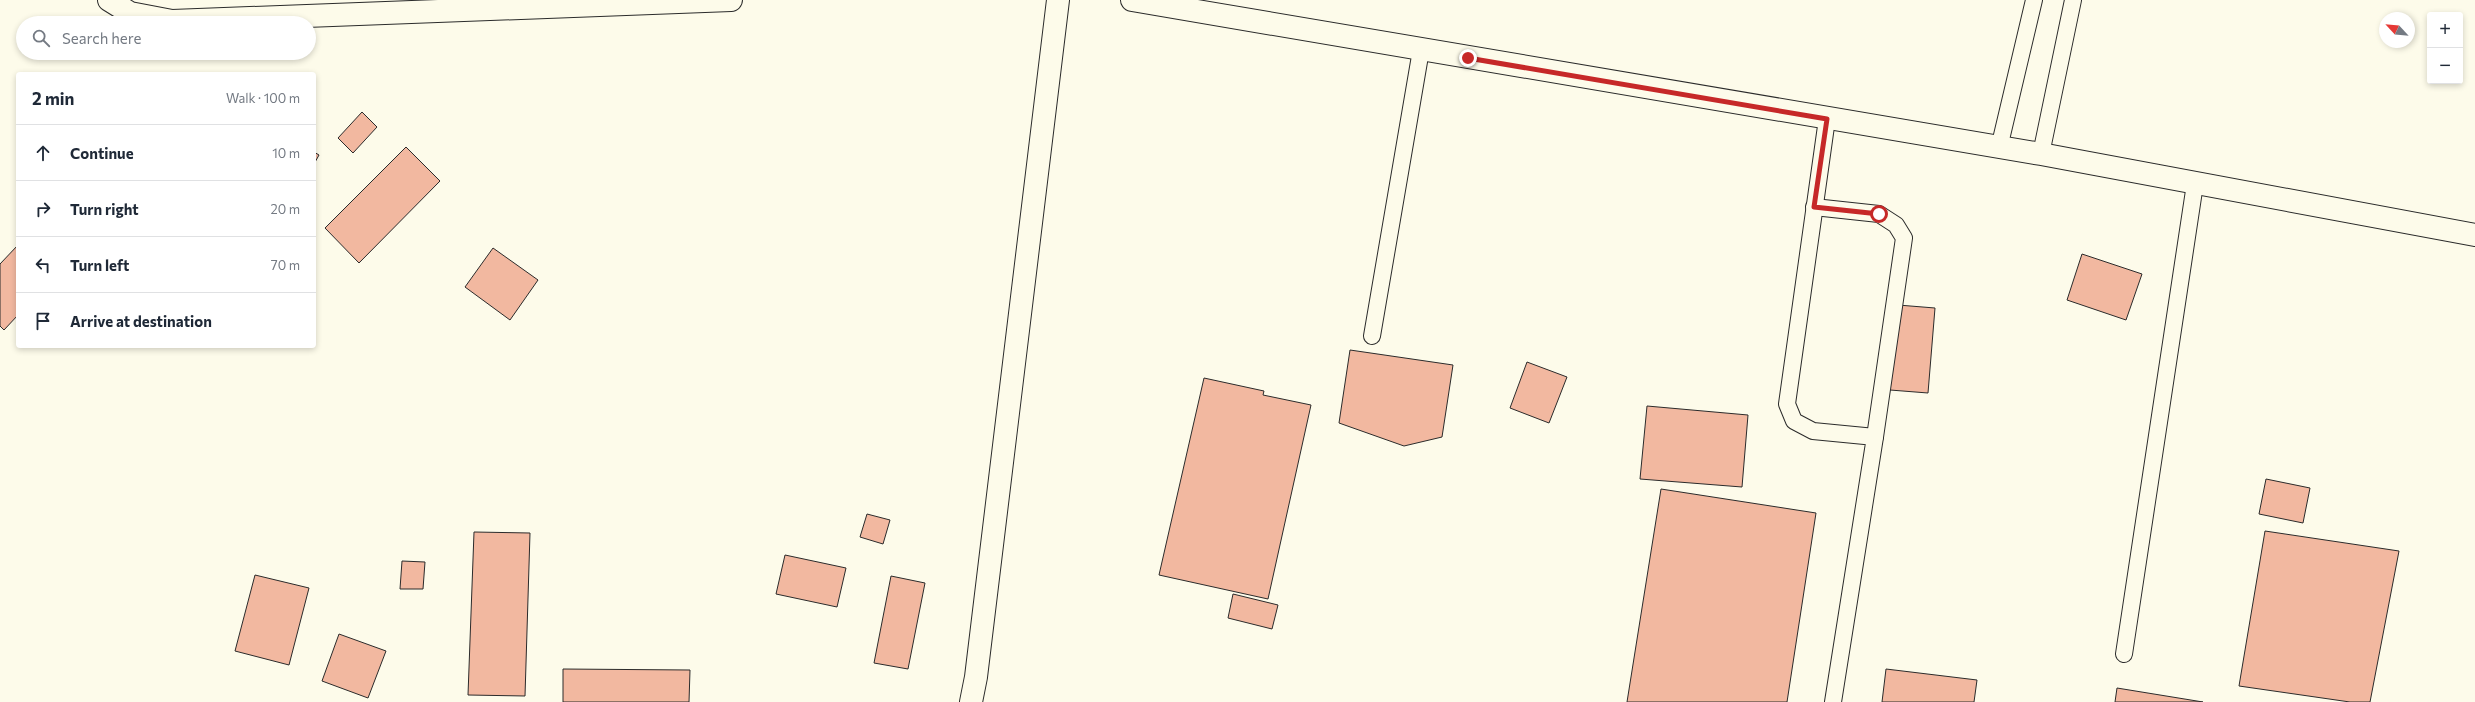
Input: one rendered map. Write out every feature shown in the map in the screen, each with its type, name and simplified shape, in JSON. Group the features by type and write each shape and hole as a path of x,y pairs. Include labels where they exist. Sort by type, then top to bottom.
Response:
{"street":[{"path":"109,0 130,13 146,16"},
{"path":"305,16 731,0"},
{"path":"971,702 976,677 1058,0"},
{"path":"1132,0 1827,119 2041,154 2195,184 2475,235"}],"lane":[{"path":"1999,148 2034,0"},
{"path":"2041,154 2073,0"},
{"path":"1372,336 1421,50"},
{"path":"1827,119 1787,404 1794,421 1813,431 1875,437"},
{"path":"2124,654 2195,184"},
{"path":"1814,207 1879,214 1896,225 1904,238 1875,437 1833,702"}],"building":[{"path":"362,112 377,127 353,153 338,138"},
{"path":"406,147 440,181 359,263 325,228"},
{"path":"316,153 319,155 316,160"},
{"path":"16,247 16,317 4,330 0,326 0,264"},
{"path":"493,248 538,280 510,320 465,287"},
{"path":"2082,254 2142,274 2126,320 2067,300"},
{"path":"1898,305 1935,308 1928,393 1890,390"},
{"path":"1350,350 1453,365 1442,437 1404,446 1339,423"},
{"path":"1527,362 1567,377 1549,423 1510,408"},
{"path":"1204,378 1264,391 1263,395 1311,405 1268,599 1159,575"},
{"path":"1647,406 1748,415 1742,487 1640,479"},
{"path":"2266,479 2310,488 2303,523 2259,514"},
{"path":"1661,489 1816,513 1787,702 1627,702"},
{"path":"867,514 890,520 883,544 860,537"},
{"path":"2265,531 2399,551 2370,702 2350,702 2239,686"},
{"path":"474,532 530,533 525,696 468,695"},
{"path":"785,555 846,568 837,607 776,594"},
{"path":"402,561 425,562 423,589 400,589"},
{"path":"255,575 309,588 289,665 235,651"},
{"path":"891,576 925,583 908,669 874,663"},
{"path":"1233,594 1278,605 1272,629 1228,618"},
{"path":"339,634 386,651 368,698 322,681"},
{"path":"563,669 690,670 689,702 563,702"},
{"path":"1886,669 1977,680 1974,702 1882,702"},
{"path":"2117,688 2203,702 2115,702"}],"route":[{"path":"1468,58 1827,119 1817,178 1814,207 1879,214"}]}
